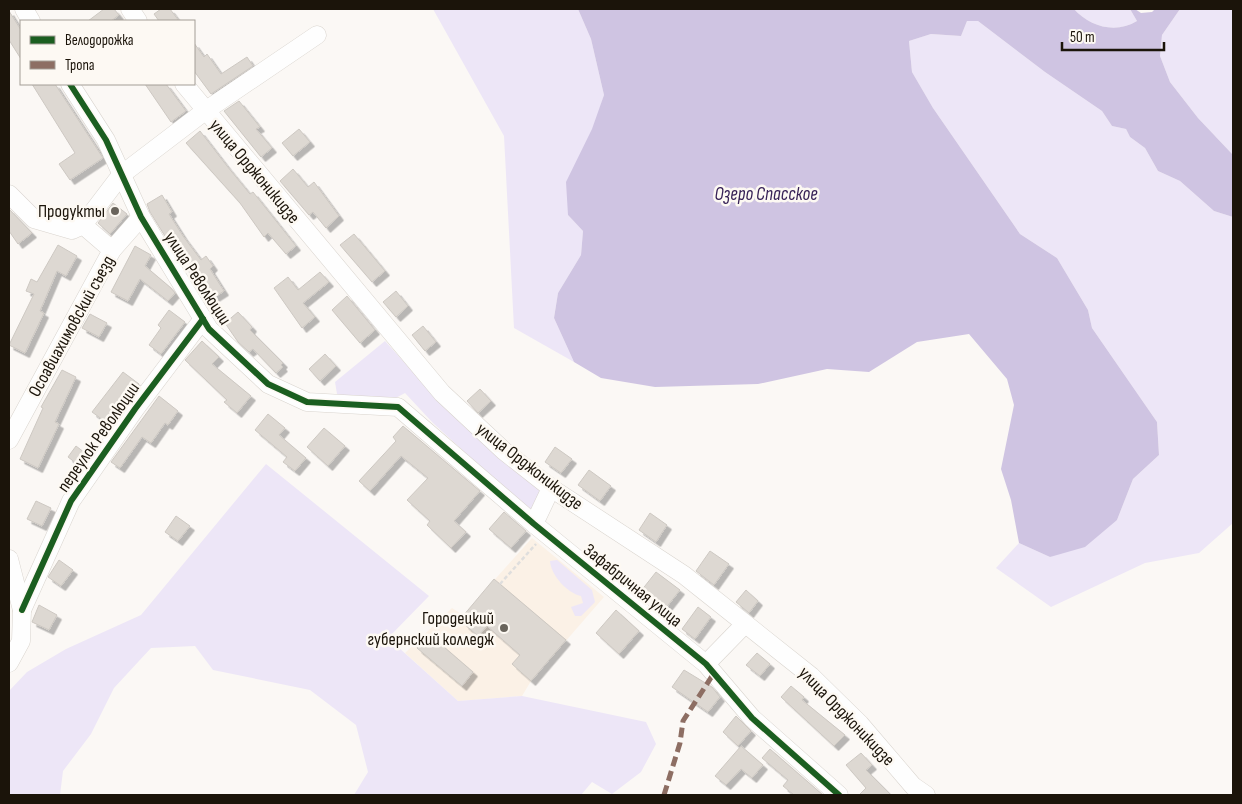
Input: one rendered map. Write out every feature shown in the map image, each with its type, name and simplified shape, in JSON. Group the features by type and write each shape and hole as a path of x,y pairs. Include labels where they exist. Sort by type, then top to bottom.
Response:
{"street":[{"path":"24,9 30,20"},
{"path":"130,9 137,20"},
{"path":"9,194 34,220 72,230 83,225 121,175 205,111 316,35"},
{"name":"улица Революции","path":"71,85 106,140 140,217 209,329 268,384 306,402 398,407"},
{"name":"улица Орджоникидзе","path":"185,85 442,393 504,451 551,488 684,575 744,625 811,676 860,724 913,786 926,795"},
{"name":"Осоавиахимовский съезд","path":"9,440 112,250 140,217"},
{"path":"83,225 112,250"},
{"name":"переулок Революции","path":"22,610 71,501 135,409 203,319"},
{"name":"Зафабричная улица","path":"398,407 540,528 706,664 752,718 839,795"},
{"path":"540,528 551,488"},
{"path":"9,559 22,610 21,641 9,663"},
{"path":"706,664 744,625"}],"path":[{"path":"500,584 540,528"}],"shaded area":[{"path":"433,9 578,9 591,39 604,95 568,215 583,231 581,255 558,293 554,318 574,362 514,328 504,136"},
{"path":"1074,9 1130,9 1137,21 1121,27 1104,27 1088,20"},
{"path":"1180,9 1233,9 1233,155 1198,118 1170,82 1160,56 1162,35"},
{"path":"967,21 978,21 1045,72 1102,111 1112,126 1126,129 1130,137 1145,148 1158,171 1180,181 1214,211 1233,217 1233,523 1199,553 1145,563 1051,607 996,568 1019,543 1050,557 1117,520 1133,479 1159,455 1157,422 1092,328 1088,310 1057,258 1020,234 933,108 912,72 909,41 931,34 961,36"},
{"path":"385,341 431,392 540,490 531,513 433,423 405,393 390,401 338,400 335,382"},
{"path":"266,464 429,596 388,638 458,701 522,696 646,722 656,744 641,772 612,794 592,782 581,795 354,795 368,772 356,725 310,690 213,670 195,646 151,648 114,688 91,734 63,771 60,795 9,795 9,691 27,672 66,649 141,615"},
{"name":"Городецкий губернский колледж","path":"532,538 604,597 531,681 522,696 458,701 405,653 452,608 463,615"},
{"path":"557,560 592,590 595,602 581,616 575,616 571,607 583,603 581,596 565,587 553,572 550,561"}],"water":[{"name":"Озеро Спасское","path":"578,9 1074,9 1095,24 1112,28 1129,25 1137,21 1130,9 1135,9 1141,13 1152,12 1155,9 1180,9 1162,35 1160,56 1170,82 1198,118 1233,155 1233,217 1214,211 1180,181 1158,171 1145,148 1130,137 1126,129 1112,126 1102,111 1045,72 978,21 967,21 961,36 931,34 909,41 912,72 933,108 1020,234 1057,258 1088,310 1092,328 1157,422 1159,455 1133,479 1117,520 1085,547 1050,557 1019,543 1011,500 1001,469 1014,405 1007,379 969,334 917,342 869,372 827,369 758,384 655,387 601,378 574,362 554,318 558,293 581,255 583,231 568,215 566,182 592,129 604,95 591,39"}],"building":[{"path":"104,9 114,9 119,15 112,20 89,20"},
{"path":"161,9 170,9 178,20 158,20 154,14"},
{"path":"9,11 20,28 20,57 9,40"},
{"path":"195,44 204,57 207,54 221,74 247,57 253,66 211,94 195,72"},
{"path":"33,85 56,85 103,158 70,180 59,164 75,153"},
{"path":"146,85 167,85 186,111 171,122"},
{"path":"239,101 260,127 256,129 272,148 261,157 224,111"},
{"path":"299,129 310,142 293,156 282,143"},
{"path":"200,131 250,194 253,192 296,246 286,254 268,233 264,237 240,203 186,143"},
{"path":"293,169 308,187 314,182 339,216 326,228 313,212 309,215 280,181"},
{"path":"162,195 172,212 169,214 183,236 201,260 206,256 213,266 210,269 224,291 210,300 197,278 195,280 189,272 190,268 172,239 168,241 150,212 147,204"},
{"path":"113,203 127,214 110,234 98,223"},
{"path":"9,209 32,233 18,244 9,231"},
{"path":"354,234 385,271 372,282 340,245"},
{"path":"58,245 77,256 66,276 57,271 40,311 44,313 25,353 9,345 34,294 26,291 31,279 37,282"},
{"path":"135,246 151,255 145,266 175,293 168,301 140,279 128,301 111,292"},
{"path":"320,272 329,282 303,303 315,317 302,328 274,288 288,277 298,290"},
{"path":"396,291 408,306 396,317 383,302"},
{"path":"347,296 375,330 360,343 332,310"},
{"path":"169,310 185,322 161,354 149,345 161,328 158,325"},
{"path":"238,312 252,327 250,330 283,363 281,365 283,367 276,373 253,349 249,352 238,342 225,323"},
{"path":"90,314 107,323 99,337 82,328"},
{"path":"423,326 436,342 425,351 412,335"},
{"path":"202,341 219,357 212,364 251,396 237,413 224,402 227,400 185,360"},
{"path":"325,354 336,366 320,381 309,369"},
{"path":"62,370 76,377 55,422 59,424 38,468 20,459 43,408 41,407"},
{"path":"123,372 139,384 110,425 92,412"},
{"path":"480,389 491,401 478,413 467,401"},
{"path":"159,396 178,411 168,425 165,423 151,443 142,437 120,468 111,462"},
{"path":"268,414 285,428 279,435 306,458 295,471 283,462 287,457 255,430"},
{"path":"403,426 480,491 454,521 466,532 451,548 427,525 430,521 407,500 428,478 401,456 370,491 359,481 396,441 393,437"},
{"path":"324,428 345,446 328,466 307,447"},
{"path":"76,446 89,456 81,467 68,457"},
{"path":"555,447 572,459 561,473 545,462"},
{"path":"589,470 611,486 600,501 578,485"},
{"path":"36,501 51,508 42,526 27,519"},
{"path":"504,512 526,531 511,548 489,529"},
{"path":"650,513 667,525 656,542 639,530"},
{"path":"176,516 190,526 178,541 165,532"},
{"path":"710,551 729,564 714,585 696,571"},
{"path":"59,560 73,570 61,586 48,577"},
{"path":"656,572 680,590 665,609 641,591"},
{"path":"494,579 566,640 531,681 512,664 520,655 487,626 478,636 464,624 468,620 463,616"},
{"path":"746,590 758,601 749,613 736,602"},
{"path":"39,605 57,615 49,630 32,622"},
{"path":"698,607 711,617 695,639 682,629"},
{"path":"616,610 639,631 619,654 596,633"},
{"path":"429,634 473,672 462,686 417,648"},
{"path":"757,653 770,664 760,676 746,665"},
{"path":"684,670 712,687 720,697 708,712 672,687"},
{"path":"791,686 804,697 802,700 845,735 834,746 781,697"},
{"path":"736,716 751,731 738,746 723,732"},
{"path":"741,746 763,765 752,778 741,769 726,785 715,776"},
{"path":"770,749 823,795 794,795 783,786 788,780 762,758"},
{"path":"861,753 872,765 866,770 891,795 859,795 866,788 846,765"}],"marked path":[{"path":"664,795 680,743 683,721 714,673"}],"cycle path":[{"path":"71,85 106,140 141,217 209,329 268,384 307,402 398,407 534,524 706,664 752,718 839,795"},
{"path":"22,610 71,501 135,409 203,319"}],"place":[{"name":"Продукты","path":"115,211"},
{"name":"Городецкий губернский колледж","path":"504,628"}]}
